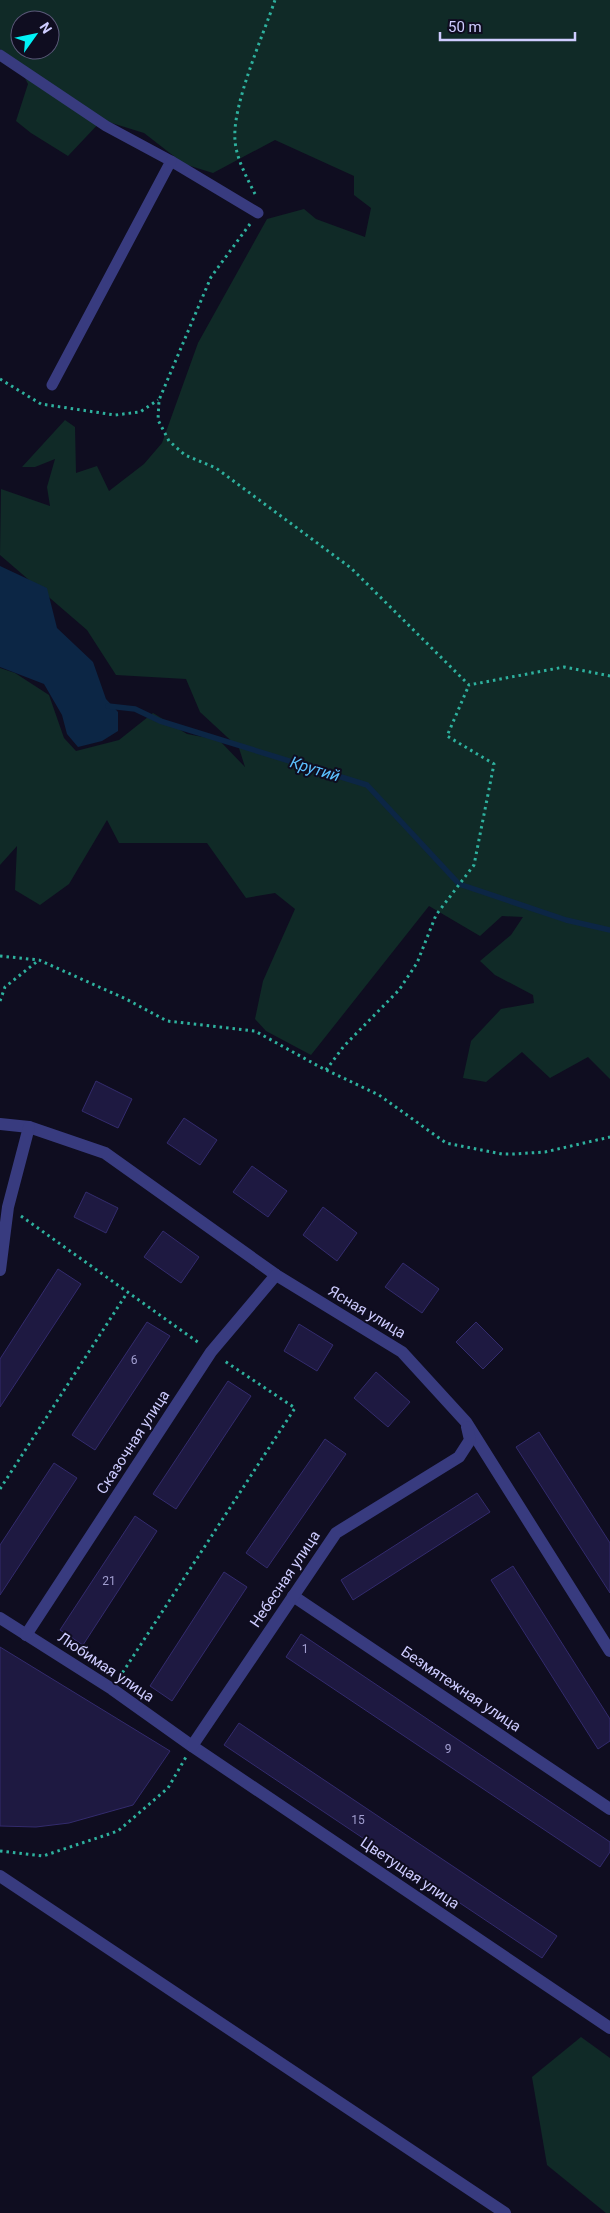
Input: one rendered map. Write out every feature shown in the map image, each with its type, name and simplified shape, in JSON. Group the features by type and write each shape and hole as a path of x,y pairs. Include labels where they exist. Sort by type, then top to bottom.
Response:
{"street":[{"name":"Ясная улица","path":"0,1124 29,1128 105,1153 276,1275 402,1352 466,1422 610,1650"},
{"path":"0,1270 8,1207 29,1128"},
{"name":"Сказочная улица","path":"26,1635 211,1352 276,1275"},
{"name":"Небесная улица","path":"192,1746 336,1533 459,1457 470,1440 466,1422"},
{"name":"Безмятежная улица","path":"293,1596 610,1809"},
{"name":"Любимая улица","path":"0,1618 112,1689 192,1746"},
{"name":"Цветущая улица","path":"192,1746 610,2028"},
{"path":"0,1876 505,2213"}],"lane":[{"path":"0,55 106,126 171,161 258,213"},
{"path":"52,385 171,161"}],"path":[{"path":"275,0 237,109 234,140 243,169 259,203 258,213 211,277 159,400 158,420 169,441 185,455 216,468 350,568 469,685"},
{"path":"0,379 41,404 115,414 140,412 159,400"},
{"path":"469,685 564,667 610,676"},
{"path":"326,1070 344,1046 399,990 416,963 436,916 474,865 494,764 447,736 469,685"},
{"path":"0,956 39,960 126,999 167,1021 255,1031 326,1070 379,1095 446,1143 502,1154 514,1154 545,1152 610,1137"},
{"path":"0,1001 5,987 39,960"},
{"path":"0,1488 127,1293 8,1207"},
{"path":"112,1689 295,1408"},
{"path":"0,1851 43,1856 118,1831 168,1788 192,1746"}],"green space":[{"path":"0,0 610,0 610,1079 588,1057 550,1078 522,1052 486,1082 463,1078 471,1041 501,1009 534,1003 533,995 495,975 480,961 511,935 523,917 502,916 480,936 429,906 311,1055 266,1031 255,1019 263,981 295,909 275,893 246,898 207,843 119,843 107,820 69,884 40,905 15,890 17,846 0,865 0,668 15,673 49,695 64,738 76,751 119,740 153,713 187,734 219,740 245,767 239,748 200,712 186,679 116,675 87,630 0,555 1,489 50,506 47,487 55,459 35,467 22,467 65,420 75,427 76,473 97,466 109,491 144,464 162,443 198,343 267,219 304,209 316,219 365,237 371,208 354,195 354,176 275,140 213,173 184,164 144,133 102,120 68,156 31,133 16,121 28,84 14,60 60,60 60,10 10,10 10,57 0,49"},
{"path":"581,2037 610,2058 610,2213 606,2213 547,2165 532,2077"}],"water":[{"path":"0,566 47,588 57,628 93,662 106,699 118,712 118,731 102,741 78,747 67,734 62,715 44,684 0,667"}],"building":[{"path":"96,1081 132,1099 118,1128 82,1111"},
{"path":"184,1118 217,1140 200,1165 167,1143"},
{"path":"252,1166 287,1191 268,1217 233,1192"},
{"path":"86,1192 118,1208 106,1233 74,1217"},
{"path":"323,1207 357,1233 337,1261 303,1235"},
{"path":"163,1231 199,1257 181,1283 144,1257"},
{"path":"403,1263 439,1289 422,1313 385,1287"},
{"path":"58,1269 81,1284 0,1407 0,1359"},
{"path":"147,1322 170,1336 95,1450 72,1435"},
{"path":"476,1322 503,1349 483,1369 456,1342"},
{"path":"299,1324 333,1345 317,1371 284,1351"},
{"path":"376,1372 410,1402 388,1427 354,1398"},
{"path":"228,1381 251,1396 176,1509 153,1494"},
{"path":"539,1432 610,1543 610,1593 516,1447"},
{"path":"325,1439 346,1454 267,1568 246,1553"},
{"path":"54,1463 77,1478 0,1595 0,1545"},
{"path":"477,1493 490,1512 353,1600 341,1580"},
{"path":"135,1516 157,1531 83,1645 60,1630"},
{"path":"513,1566 610,1719 610,1741 598,1749 491,1580"},
{"path":"224,1572 247,1587 172,1701 150,1686"},
{"path":"301,1634 610,1842 610,1852 600,1867 286,1657"},
{"path":"0,1647 170,1751 133,1805 69,1823 36,1827 0,1826"},
{"path":"239,1723 557,1936 542,1958 224,1745"}],"waterway":[{"name":"Крутий","path":"108,706 135,709 160,721 367,785 459,884 566,920 610,930"}]}
